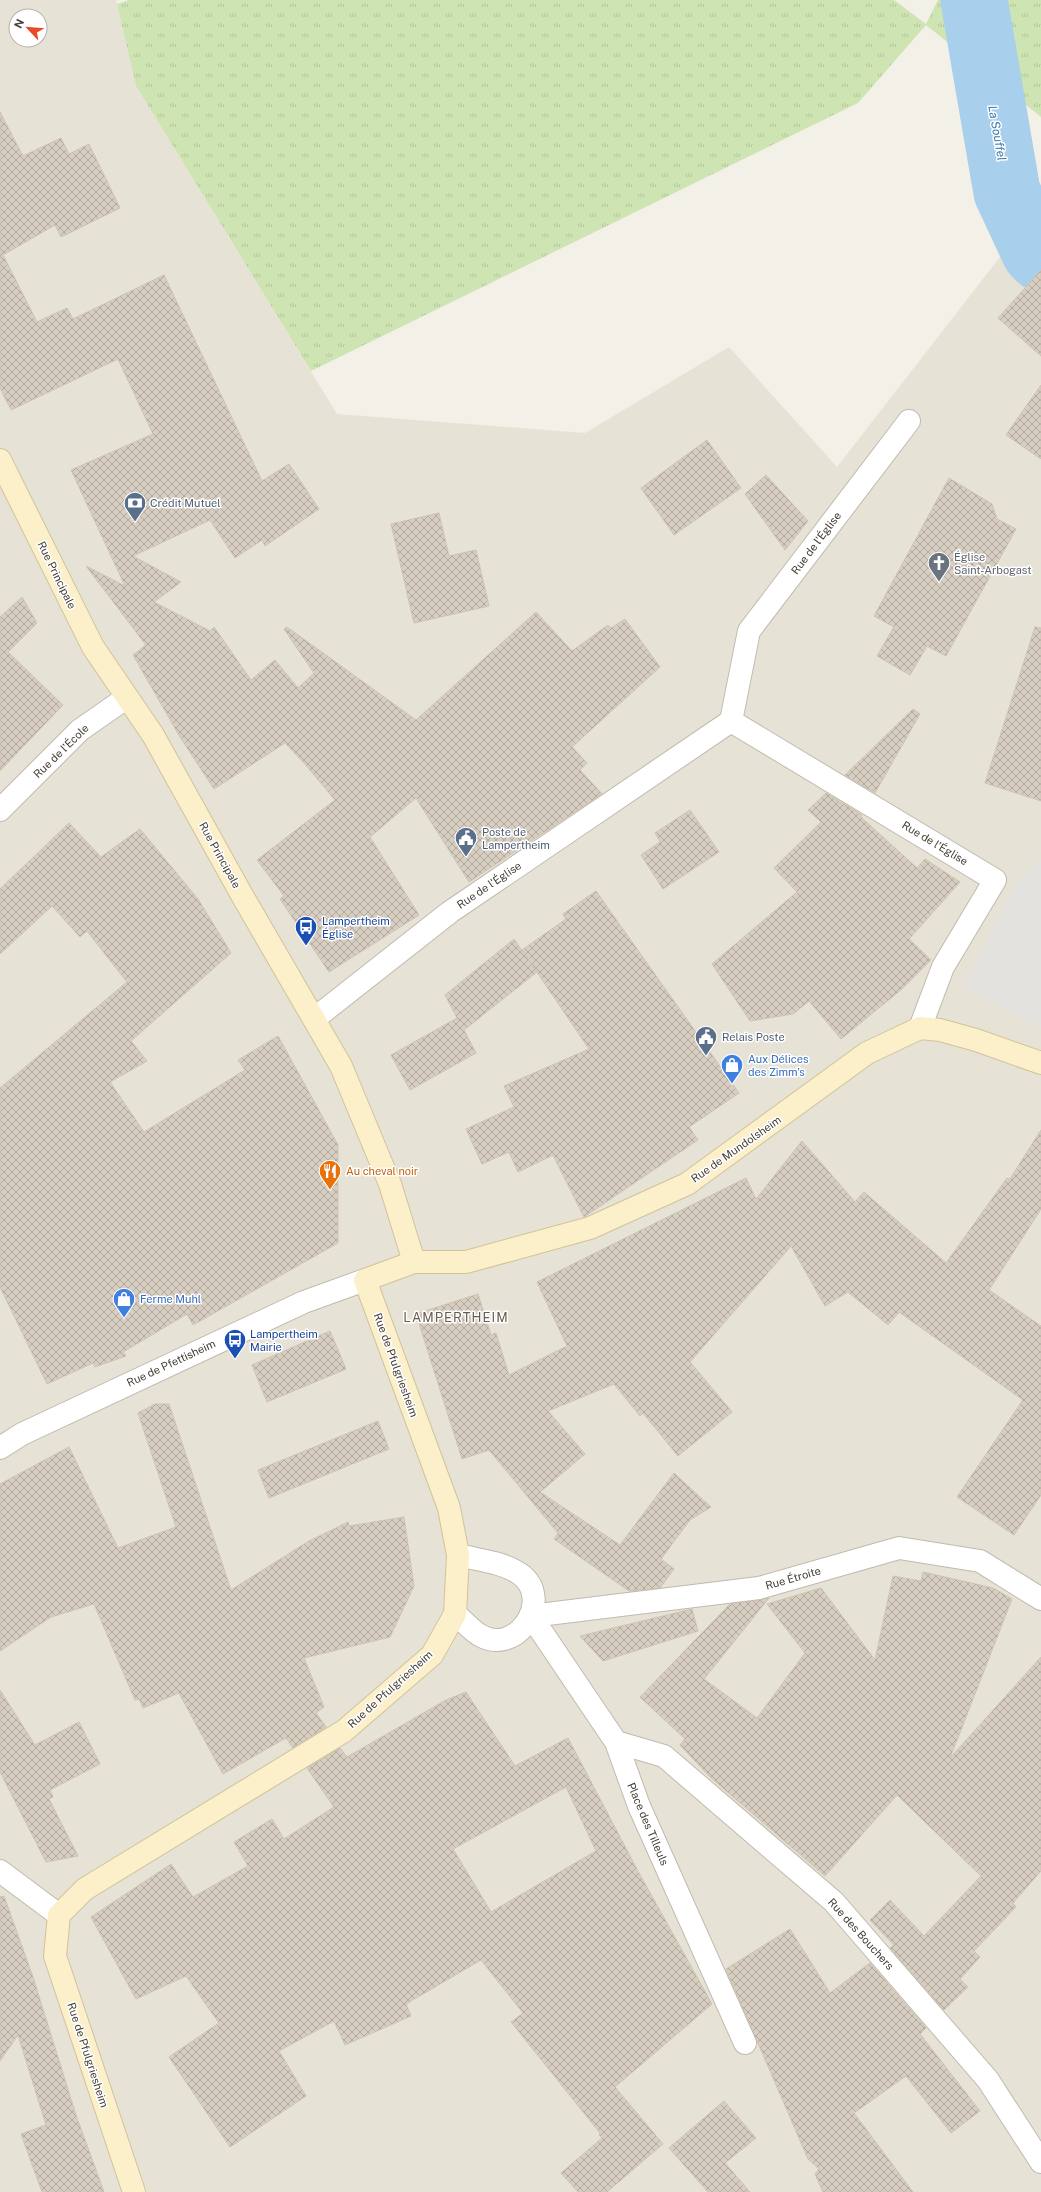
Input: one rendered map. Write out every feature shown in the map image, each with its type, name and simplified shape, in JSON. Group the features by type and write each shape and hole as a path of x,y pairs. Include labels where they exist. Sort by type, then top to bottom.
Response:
{"main road":[{"name":"Rue Principale","path":"0,460 93,647 126,698 153,735 341,1066 390,1184 414,1262"},
{"path":"920,1028 940,1030 969,1038 1041,1063"},
{"name":"Rue de Mundolsheim","path":"414,1262 466,1262 590,1228 687,1184 867,1053 920,1028"},
{"name":"Rue de Pfettisheim","path":"366,1280 414,1262"},
{"name":"Rue de Pfulgriesheim","path":"134,2192 56,1956 59,1915 85,1889 344,1731 432,1655 455,1614 458,1555 449,1508 366,1280"}],"street":[{"name":"Rue de l'Église","path":"314,1019 450,912 731,721 750,631 909,421"},
{"name":"Rue de l'École","path":"0,810 80,730 126,698"},
{"name":"Rue de l'Église","path":"731,721 996,880 943,967 920,1028"},
{"name":"Rue de Pfettisheim","path":"0,1448 22,1434 212,1344 304,1302 366,1280"},
{"name":"Rue Étroite","path":"531,1616 759,1588 899,1548 980,1561 1041,1599"},
{"path":"455,1614 479,1635 493,1639 505,1639 516,1635 525,1626 531,1616 534,1601 530,1587 521,1574 508,1567 458,1555"},
{"name":"Place des Tilleuls","path":"531,1616 616,1742 639,1806 745,2043"},
{"name":"Rue des Bouchers","path":"616,1742 664,1756 834,1902 988,2080 1041,2162"},
{"path":"0,1871 59,1915"}],"shaded area":[{"path":"0,0 116,0 136,86 337,414 585,433 729,347 837,467 1024,226 1041,239 1041,2192 0,2192"},
{"path":"1041,859 1041,1028 963,986 1019,879"}],"green space":[{"path":"129,0 894,0 926,24 938,0 1041,0 1041,117 926,25 858,103 311,371 136,86 117,4"}],"building":[{"path":"0,112 23,156 61,138 69,154 89,144 120,208 61,237 55,225 3,255 37,322 67,308 73,319 164,275 262,481 289,464 319,509 265,546 262,540 235,558 210,520 133,556 181,582 154,602 210,631 214,627 251,680 275,660 298,688 314,673 284,629 287,627 416,720 536,612 572,651 608,625 611,628 625,619 660,667 572,747 587,763 580,770 602,794 469,882 416,798 370,837 419,915 329,972 280,899 284,896 257,860 335,800 285,743 214,789 180,737 133,655 146,645 86,566 125,586 71,470 153,434 118,359 11,410 0,388"},
{"path":"1041,270 1041,356 998,318"},
{"path":"1041,385 1041,459 1006,435"},
{"path":"707,440 741,488 674,535 641,488"},
{"path":"766,475 808,521 785,550 745,494"},
{"name":"Église Saint-Arbogast","path":"949,478 992,504 997,519 1016,529 946,656 927,646 910,675 877,656 894,627 874,616"},
{"path":"439,513 449,556 476,550 489,606 414,623 391,524"},
{"path":"22,597 37,623 8,652 63,705 0,771 0,617"},
{"path":"1035,627 1041,628 1041,801 985,783"},
{"path":"913,709 920,714 875,793 845,775"},
{"path":"826,793 862,815 861,817 917,868 925,859 960,882 909,939 931,960 902,989 841,1039 809,1001 793,1014 750,1021 712,964 797,892 774,868 821,822 808,810"},
{"path":"690,810 719,852 663,889 641,855 660,842 655,833"},
{"path":"69,823 101,857 140,829 198,899 231,953 131,1041 147,1061 110,1082 144,1132 245,1070 238,1060 278,1036 338,1145 338,1243 193,1325 187,1314 123,1352 126,1356 95,1367 93,1363 47,1384 0,1287 0,1088 127,982 87,931 80,937 52,906 0,954 0,889"},
{"path":"596,891 739,1093 689,1127 698,1140 584,1217 553,1155 518,1172 509,1152 482,1164 466,1129 514,1107 504,1086 589,1049 522,950 566,919 563,914"},
{"path":"514,939 537,972 464,1030 476,1053 410,1090 391,1055 457,1018 445,995"},
{"path":"1041,1130 1041,1209 989,1290 1041,1326 1041,1495 1014,1535 957,1497 1023,1400 899,1312 888,1325 848,1292 825,1306 791,1246 690,1362 732,1412 678,1456 643,1413 640,1416 614,1384 548,1411 585,1454 540,1492 620,1545 674,1473 711,1507 690,1520 661,1559 674,1569 660,1588 629,1591 554,1539 558,1533 489,1450 462,1459 416,1314 478,1294 491,1335 496,1333 509,1375 567,1346 537,1282 746,1178 756,1199 802,1141 855,1202 864,1192 946,1263 1007,1178 1010,1179"},
{"path":"330,1331 346,1369 267,1402 252,1365"},
{"path":"155,1404 169,1404 231,1590 309,1541 348,1522 349,1526 404,1517 414,1586 390,1637 304,1658 324,1707 316,1713 326,1727 293,1748 286,1738 223,1774 179,1693 143,1708 139,1699 135,1700 94,1604 51,1617 0,1651 0,1484 69,1447 118,1548 176,1527 138,1413"},
{"path":"378,1421 389,1449 269,1498 258,1470"},
{"path":"923,1572 993,1588 1012,1599 950,1758 1041,1657 1041,1871 1013,1903 1016,1907 974,1951 980,1957 960,1979 968,1987 944,2010 890,1948 894,1945 870,1920 890,1900 924,1936 981,1876 897,1795 825,1876 710,1777 680,1745 685,1739 640,1697 730,1604 769,1598 704,1679 757,1718 805,1653 767,1604 821,1588 875,1660 893,1576 921,1581"},
{"path":"692,1609 698,1631 603,1661 580,1636"},
{"path":"0,1690 35,1745 79,1722 100,1764 50,1790 53,1797 49,1799 78,1856 46,1862 0,1772"},
{"path":"466,1692 515,1766 568,1738 639,1873 712,2004 615,2087 663,2144 607,2192 578,2192 561,2173 602,2138 599,2135 600,2133 511,2022 523,2013 481,1960 406,2004 411,2016 345,2045 334,2021 279,2051 306,2096 230,2147 169,2057 219,2023 186,1976 136,1999 91,1917 171,1864 193,1897 248,1866 234,1842 272,1819 284,1839 334,1807 307,1768 340,1748 347,1757 446,1700","holes":["566,1787 596,1851 491,1912 453,1849"]},
{"path":"4,1896 33,1977 76,2115 104,2192 42,2192 21,2134 46,2125 18,2035 0,2061 0,1897"},
{"path":"790,1929 830,1993 870,1963 926,2028 920,2034 980,2111 951,2133 906,2076 854,2113 913,2192 823,2192 815,2174 819,2169 808,2159 726,1969"},
{"path":"724,2101 756,2138 725,2163 750,2192 708,2192 669,2148"}],"waterway":[{"name":"La Souffel","path":"974,0 1007,192 1035,252 1041,258"}],"place":[{"name":"Crédit Mutuel","path":"135,522"},
{"name":"Église Saint-Arbogast","path":"939,582"},
{"name":"Poste de Lampertheim","path":"466,858"},
{"name":"Lampertheim Église","path":"306,946"},
{"name":"Relais Poste","path":"706,1056"},
{"name":"Aux Délices des Zimm’s","path":"732,1084"},
{"name":"Au cheval noir","path":"330,1190"},
{"name":"Ferme Muhl","path":"124,1318"},
{"name":"Lampertheim Mairie","path":"235,1360"}],"district":[{"name":"LAMPERTHEIM","path":"456,1317"}]}
